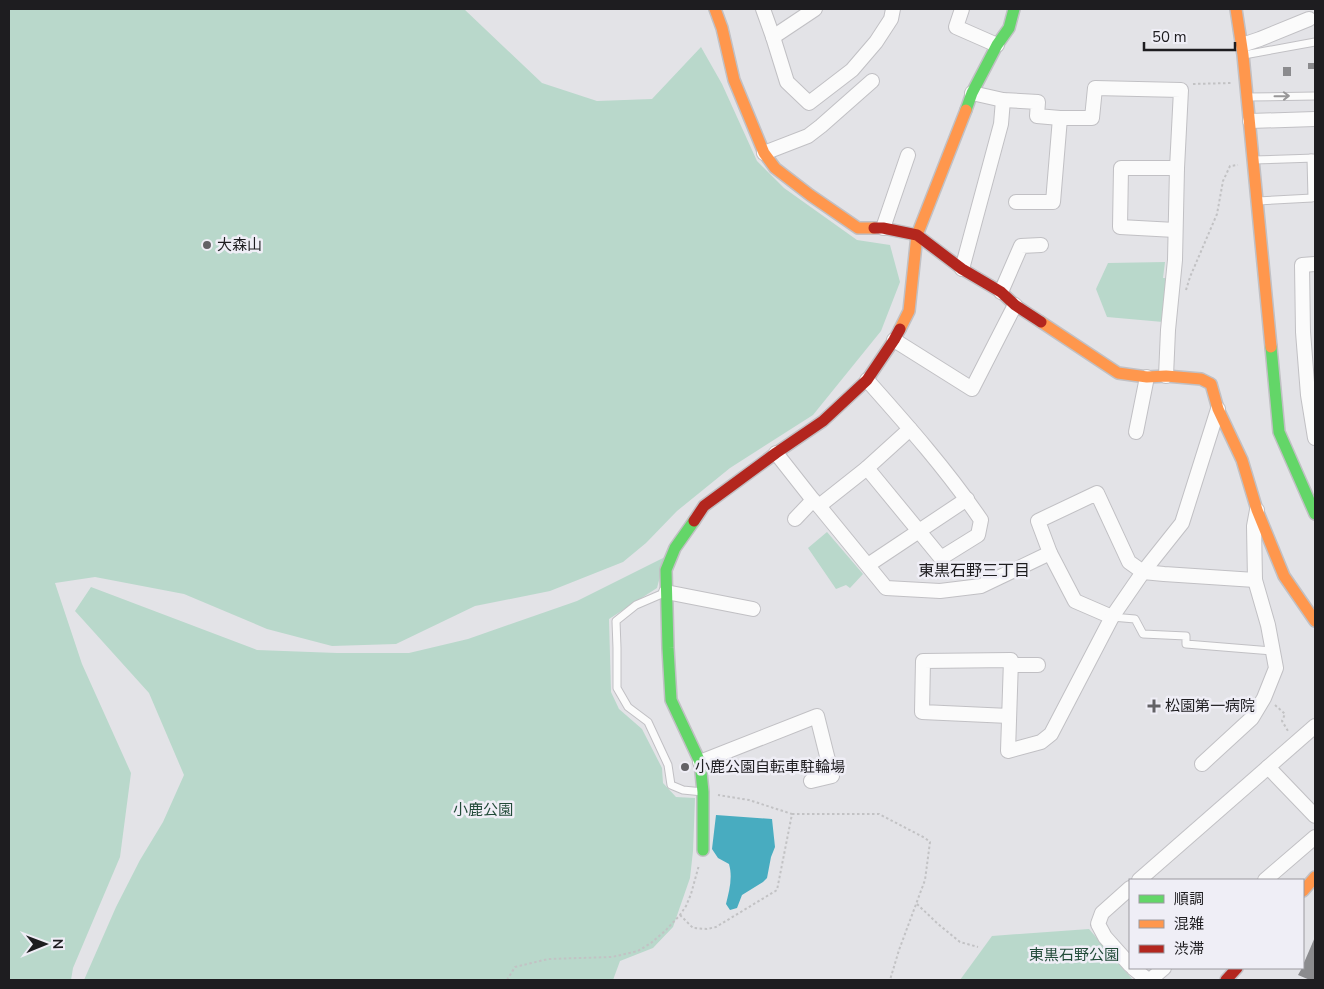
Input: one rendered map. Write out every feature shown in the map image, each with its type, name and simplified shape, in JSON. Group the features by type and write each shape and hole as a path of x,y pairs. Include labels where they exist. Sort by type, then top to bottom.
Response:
{"street":[{"path":"715,9 722,28 734,80 764,153 775,168 810,195 858,228 883,228 917,235 962,269 1001,292 1014,305 1118,373 1147,377 1166,376 1201,379 1211,384 1218,409 1242,460 1257,510 1284,576 1315,621"},
{"path":"763,9 788,82 809,102 852,70 876,42 891,19 892,9"},
{"path":"773,37 815,9"},
{"path":"962,9 956,27 998,45"},
{"path":"703,850 703,792 700,762 672,700 668,648 666,570 676,548 704,506 823,421 867,380 894,340 909,311 917,235 972,93 1009,28 1014,9"},
{"path":"1236,9 1248,97 1279,432 1314,511"},
{"path":"1242,50 1260,40 1309,19"},
{"path":"764,153 808,136 872,82"},
{"path":"972,93 1003,100 1038,102 1038,116 1092,118 1095,88 1181,90 1166,376"},
{"path":"962,269 1001,124 1003,100"},
{"path":"1016,202 1053,202 1060,118"},
{"path":"1250,121 1315,119"},
{"path":"883,228 908,155"},
{"path":"1175,230 1120,227 1121,168 1177,168"},
{"path":"1001,292 1021,246 1041,246"},
{"path":"1315,264 1302,265 1303,332 1308,394 1315,438"},
{"path":"894,340 972,388 1014,305"},
{"path":"1136,432 1147,377"},
{"path":"867,380 967,499 981,520 978,535 941,558 867,468"},
{"path":"1009,716 922,712 923,661 1011,660 1008,750 1040,742 1051,734 1112,618 1143,572 1182,523 1218,409"},
{"path":"795,519 867,468 910,429"},
{"path":"776,453 886,588 940,591 981,586 1050,553"},
{"path":"1112,618 1075,601 1050,553 1038,521 1097,493 1129,562 1143,572 1255,580"},
{"path":"868,565 967,499"},
{"path":"1202,764 1252,718 1264,698 1276,668 1268,625 1255,580 1254,526 1257,510"},
{"path":"666,592 753,609"},
{"path":"1012,665 1038,665"},
{"path":"700,762 817,716 832,776 811,781"},
{"path":"1140,879 1315,726"},
{"path":"1268,768 1315,816"},
{"path":"1266,879 1315,837"},
{"path":"1304,890 1315,877"},
{"path":"1129,889 1102,913 1098,924 1105,937 1129,964"},
{"path":"1134,969 1149,980 1163,969"},
{"path":"1226,980 1235,969"}],"lane":[{"path":"1242,50 1315,42"},
{"path":"1248,97 1315,96"},
{"path":"1253,162 1313,158 1312,198 1257,202"},
{"path":"666,592 636,606 616,621 617,688 628,707 648,722 668,765 671,785 683,790 703,792"},
{"path":"1112,618 1135,619 1143,634 1186,636 1186,644 1274,651"}],"path":[{"path":"1181,90 1187,84 1246,83"},
{"path":"1172,290 1185,292 1217,214 1223,181 1230,166 1253,162"},
{"path":"1264,698 1285,714 1282,721 1289,730 1281,739 1288,750"},
{"path":"703,792 749,800 792,814 879,814 930,842 925,880 890,980"},
{"path":"680,915 693,928 706,929 716,927 777,890 792,814"},
{"path":"506,980 515,967 548,959 612,957 638,951 651,943 680,915 691,894 703,850"},
{"path":"917,904 960,942 978,948"}],"green space":[{"path":"9,9 464,9 542,83 597,101 652,99 701,47 722,84 757,161 784,188 857,240 890,245 900,282 881,331 813,415 730,468 677,511 646,543 623,562 550,591 475,606 396,644 332,646 267,629 184,594 95,577 55,583 82,664 131,773 120,857 73,968 71,980 9,980"},
{"path":"1165,262 1163,278 1168,278 1163,322 1107,317 1096,289 1108,263"},
{"path":"827,532 863,574 850,588 846,585 836,589 808,548"},
{"name":"小鹿公園","path":"665,557 657,588 609,619 611,692 619,709 642,729 662,768 663,783 676,797 695,798 690,878 673,927 653,948 620,961 613,980 84,980 116,907 140,860 163,822 184,775 149,693 75,611 91,587 257,650 409,653 468,639 577,601"},
{"name":"東黒石野公園","path":"1089,929 1133,980 960,980 992,936"}],"water":[{"path":"716,815 772,819 775,847 767,878 742,895 737,908 730,910 726,904 731,879 729,864 718,858 712,849"}],"building":[{"path":"1308,63 1315,63 1315,69 1308,69"},
{"path":"1283,67 1291,67 1291,76 1283,76"},
{"path":"1315,937 1315,980 1298,975 1301,969 1304,969 1304,963"}],"traffic: fast":[{"path":"966,110 972,93 997,45 1009,28 1014,9"},
{"path":"1271,347 1279,432 1315,514"},
{"path":"694,521 675,548 666,570 668,648 671,700 700,762 703,792 703,850"}],"traffic: slow":[{"path":"715,9 722,28 734,80 764,153 775,168 858,228 874,228"},
{"path":"1236,9 1243,55 1271,347"},
{"path":"900,329 909,311 917,235 966,110"},
{"path":"1041,322 1118,373 1147,377 1166,376 1201,379 1211,384 1218,409 1242,460 1257,510 1284,576 1315,621"},
{"path":"1304,890 1315,877"}],"traffic: jam":[{"path":"874,228 917,235 962,269 1001,292 1015,305 1041,322"},
{"path":"694,521 704,506 823,421 867,380 900,329"},
{"path":"1226,980 1236,969"}],"place":[{"name":"大森山","path":"207,245"},
{"name":"松園第一病院","path":"1154,706"},
{"name":"小鹿公園自転車駐輪場","path":"685,767"}],"district":[{"name":"東黒石野三丁目","path":"974,570"}]}
